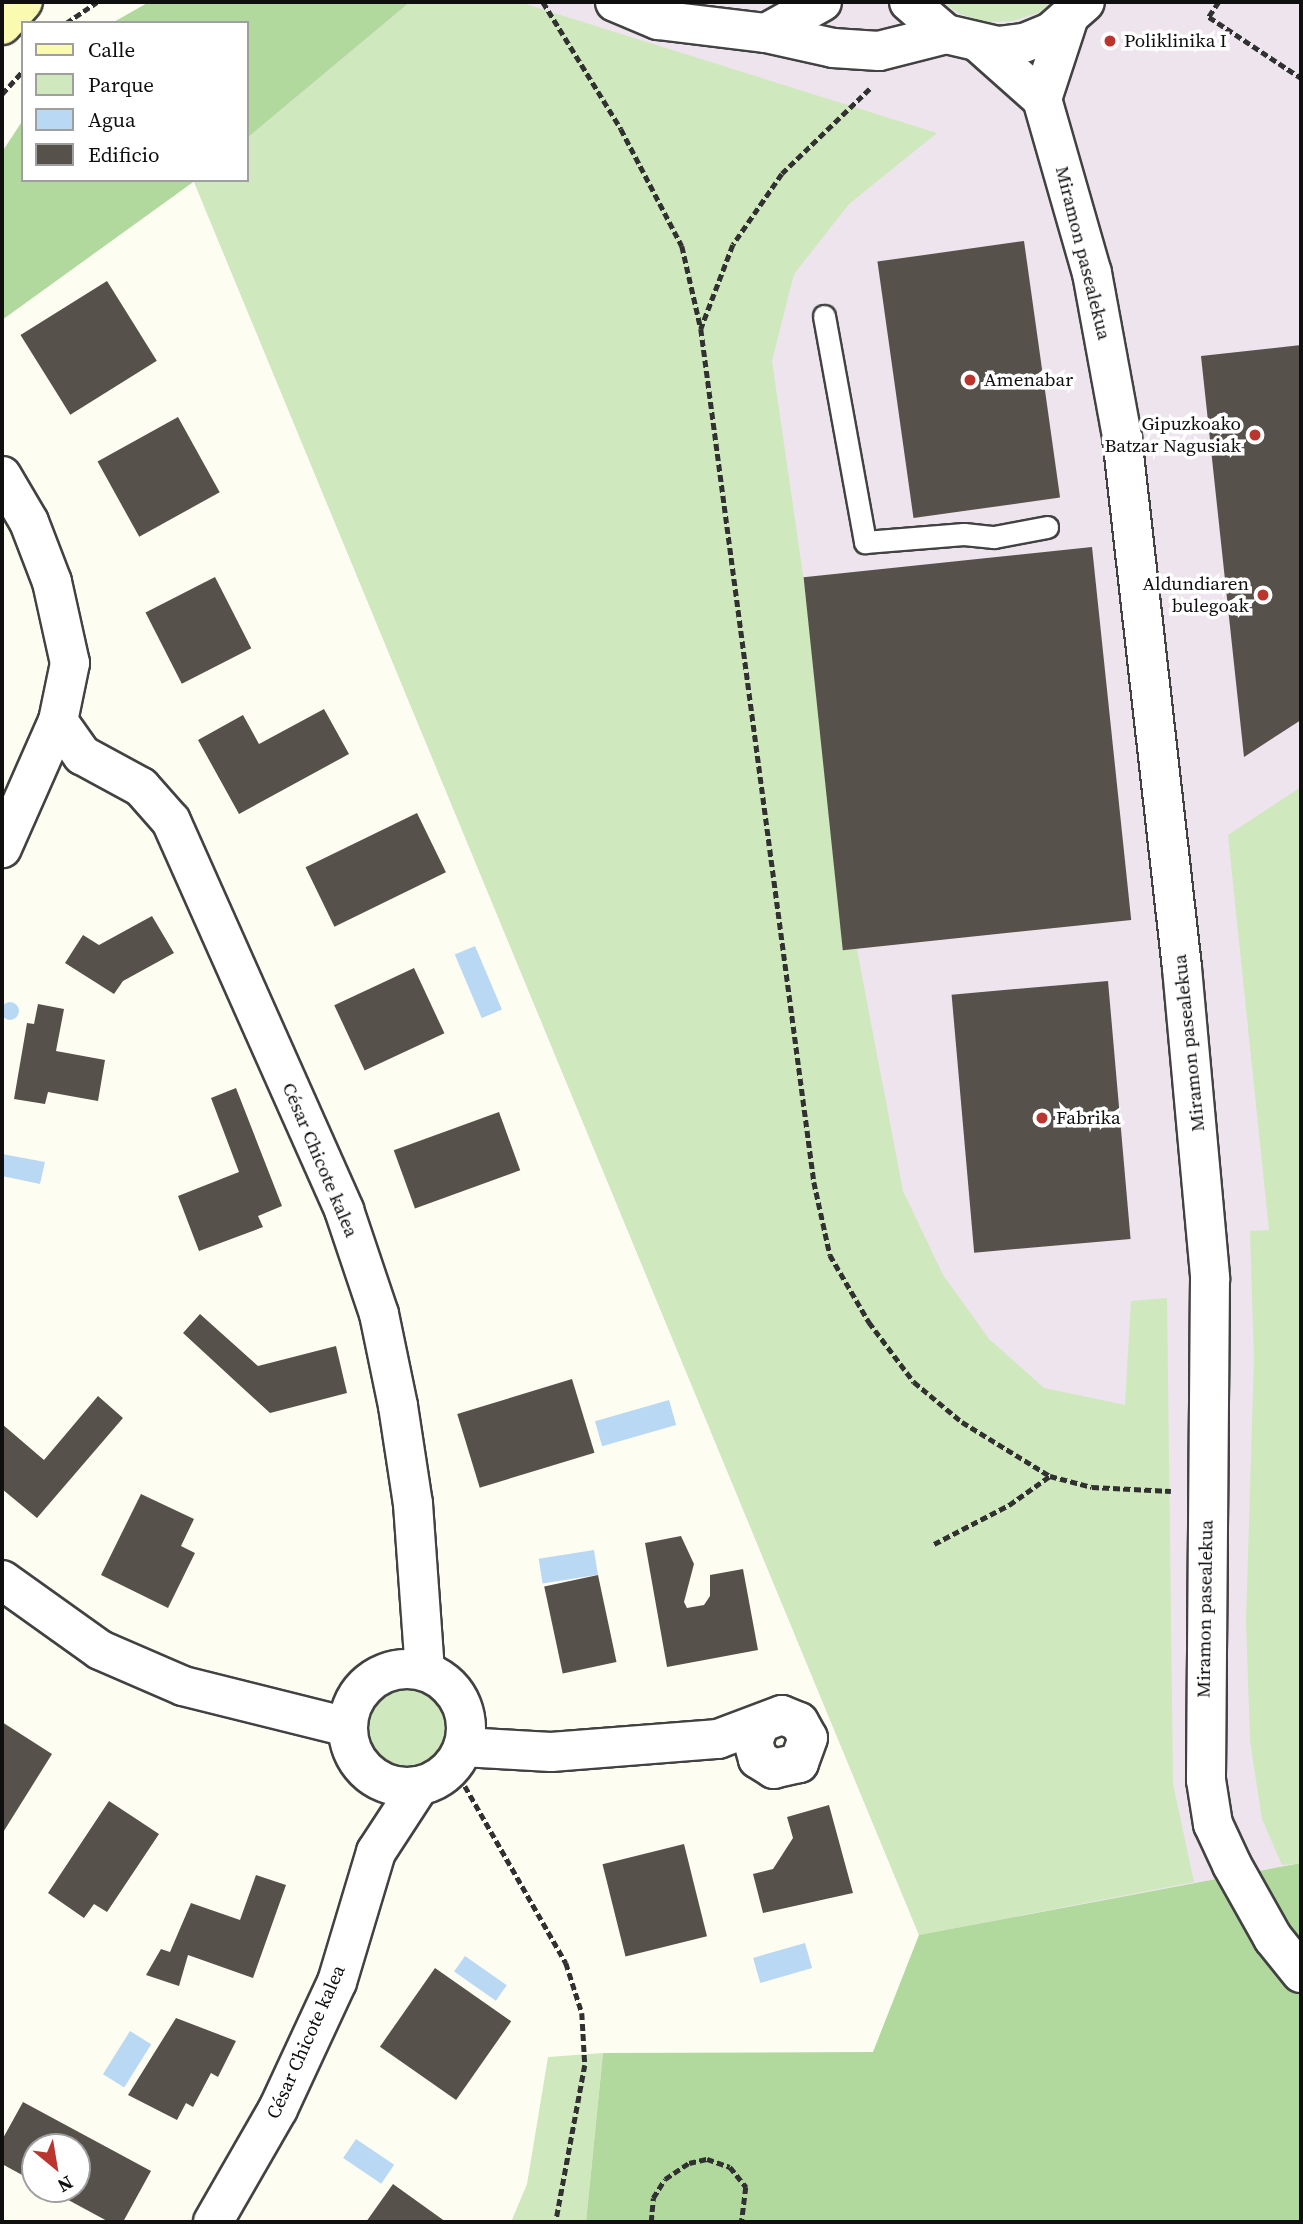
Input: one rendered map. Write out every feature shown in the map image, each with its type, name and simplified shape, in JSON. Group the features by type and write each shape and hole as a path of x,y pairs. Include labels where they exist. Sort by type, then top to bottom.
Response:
{"main road":[{"path":"2,26 23,2"}],"street":[{"path":"615,2 658,20 766,33 833,48 910,47 963,39 1024,43 1076,11"},
{"path":"766,33 822,2"},
{"path":"909,2 1042,99 1076,11"},
{"name":"Miramon pasealekua","path":"1042,99 1092,273 1134,528 1206,1227 1204,1749 1213,1824 1273,1937 1301,1973"},
{"path":"2,476 29,522 52,582 70,663 58,721 2,848"},
{"name":"César Chicote kalea","path":"58,721 82,754 141,787 171,821 344,1210 379,1314 398,1406 413,1504 425,1671"},
{"path":"2,1580 100,1650 183,1686 348,1727"},
{"path":"405,1668 425,1671 443,1681 458,1696 465,1715 458,1756 438,1778 419,1786 386,1783 369,1773 356,1757 348,1727 357,1697 378,1675 405,1668"},
{"path":"458,1756 757,1738"},
{"name":"César Chicote kalea","path":"369,1773 376,1852"},
{"name":"César Chicote kalea","path":"213,2222 278,2109 337,1982 376,1852 419,1786"}],"lane":[{"path":"824,316 865,542 964,534 994,537 1047,527"}],"path":[{"path":"69,21 97,2"},
{"path":"542,2 621,129 682,246 701,329 792,1045 830,1255 869,1322 914,1381 962,1422 1050,1476 1092,1488 1207,1493"},
{"path":"1219,2 1209,17 1301,78"},
{"path":"701,329 733,245 782,174 910,47"},
{"path":"2,94 21,73"},
{"path":"934,1544 1009,1505 1050,1476"},
{"path":"458,1756 566,1963 582,2013 585,2065 556,2222"},
{"path":"651,2222 653,2198 665,2179 689,2163 707,2159 730,2167 746,2188 742,2222"}],"shaded area":[{"path":"410,2 1301,2 1301,1863 919,1935 194,182 248,182 248,137"}],"green space":[{"path":"149,2 410,2 248,137 248,21 116,21"},
{"path":"410,2 519,2 937,133 849,204 794,274 772,361 858,955 903,1191 943,1275 989,1339 1044,1388 1125,1405 1131,1301 1167,1298 1173,1784 1194,1882 919,1935 194,182 248,182 248,137"},
{"path":"942,2 1052,2 1038,13 1012,21 985,22 960,14"},
{"path":"21,123 21,182 193,182 2,320 2,152"},
{"path":"1301,787 1301,1863 1282,1865 1262,1819 1250,1741 1246,1619 1254,1359 1250,1231 1269,1230 1228,835"},
{"path":"407,1686 422,1689 435,1698 444,1711 447,1726 444,1741 435,1754 422,1763 407,1766 392,1763 379,1754 370,1741 367,1726 370,1711 379,1698 392,1689"},
{"path":"1301,1863 1301,2222 586,2222 603,2053 873,2052 919,1935"},
{"path":"603,2053 586,2222 511,2222 527,2184 548,2057"}],"water":[{"path":"475,946 502,1010 482,1018 455,955"},
{"path":"10,1002 16,1005 19,1011 16,1017 10,1020 4,1017 1,1011 4,1005"},
{"path":"2,1154 45,1162 40,1184 2,1176"},
{"path":"669,1400 676,1425 602,1446 595,1421"},
{"path":"594,1550 598,1575 543,1583 539,1559"},
{"path":"805,1943 812,1968 760,1983 753,1958"},
{"path":"465,1956 507,1985 496,2001 454,1972"},
{"path":"130,2031 151,2044 124,2087 103,2074"},
{"path":"356,2139 394,2165 381,2184 343,2158"}],"building":[{"name":"Amenabar","path":"1024,241 1060,497 913,518 877,262"},
{"path":"107,281 157,361 70,415 20,335"},
{"path":"1301,345 1301,720 1244,757 1201,356"},
{"path":"178,417 220,492 139,537 98,462"},
{"path":"1092,547 1131,920 843,950 804,577"},
{"path":"215,577 251,648 182,684 146,612"},
{"path":"324,709 349,754 239,814 198,740 243,715 259,744"},
{"path":"417,813 446,872 334,927 306,867"},
{"path":"152,916 174,953 123,981 114,994 65,963 83,935 99,945"},
{"path":"414,968 444,1033 365,1070 334,1005"},
{"name":"Fabrika","path":"1108,981 1131,1239 974,1253 952,995"},
{"path":"38,1004 64,1009 56,1051 105,1060 98,1101 48,1092 45,1104 14,1099 27,1023 34,1024"},
{"path":"236,1088 282,1206 258,1216 263,1227 199,1251 178,1196 239,1172 211,1098"},
{"path":"499,1112 520,1170 415,1209 394,1150"},
{"path":"200,1314 258,1366 336,1346 347,1393 270,1413 183,1333"},
{"path":"572,1379 595,1453 480,1488 457,1414"},
{"path":"98,1396 123,1418 37,1518 2,1489 2,1424 44,1460"},
{"path":"141,1494 194,1519 181,1546 195,1553 168,1608 101,1575"},
{"path":"681,1536 694,1564 684,1602 687,1608 704,1605 710,1596 710,1575 743,1569 758,1650 667,1667 645,1543"},
{"path":"598,1575 617,1662 563,1673 544,1586"},
{"path":"2,1722 52,1754 2,1834"},
{"path":"109,1801 159,1834 107,1912 94,1904 84,1918 48,1893"},
{"path":"829,1805 853,1893 763,1913 753,1874 773,1869 793,1838 787,1817"},
{"path":"684,1844 707,1936 625,1956 602,1864"},
{"path":"256,1875 286,1885 253,1978 188,1955 179,1986 146,1975 161,1949 170,1952 191,1903 240,1920"},
{"path":"435,1968 511,2021 456,2100 380,2047"},
{"path":"176,2018 236,2041 218,2077 211,2073 193,2107 186,2103 177,2120 128,2095"},
{"path":"23,2102 81,2133 21,2133 21,2174 2,2164 2,2140"},
{"path":"91,2139 151,2171 123,2222 109,2222 74,2203 91,2203"},
{"path":"393,2184 446,2222 366,2222"}],"place":[{"name":"Poliklinika I","path":"1110,41"},
{"name":"Amenabar","path":"970,380"},
{"name":"Gipuzkoako Batzar Nagusiak","path":"1255,435"},
{"name":"Aldundiaren bulegoak","path":"1263,595"},
{"name":"Fabrika","path":"1042,1118"}]}
